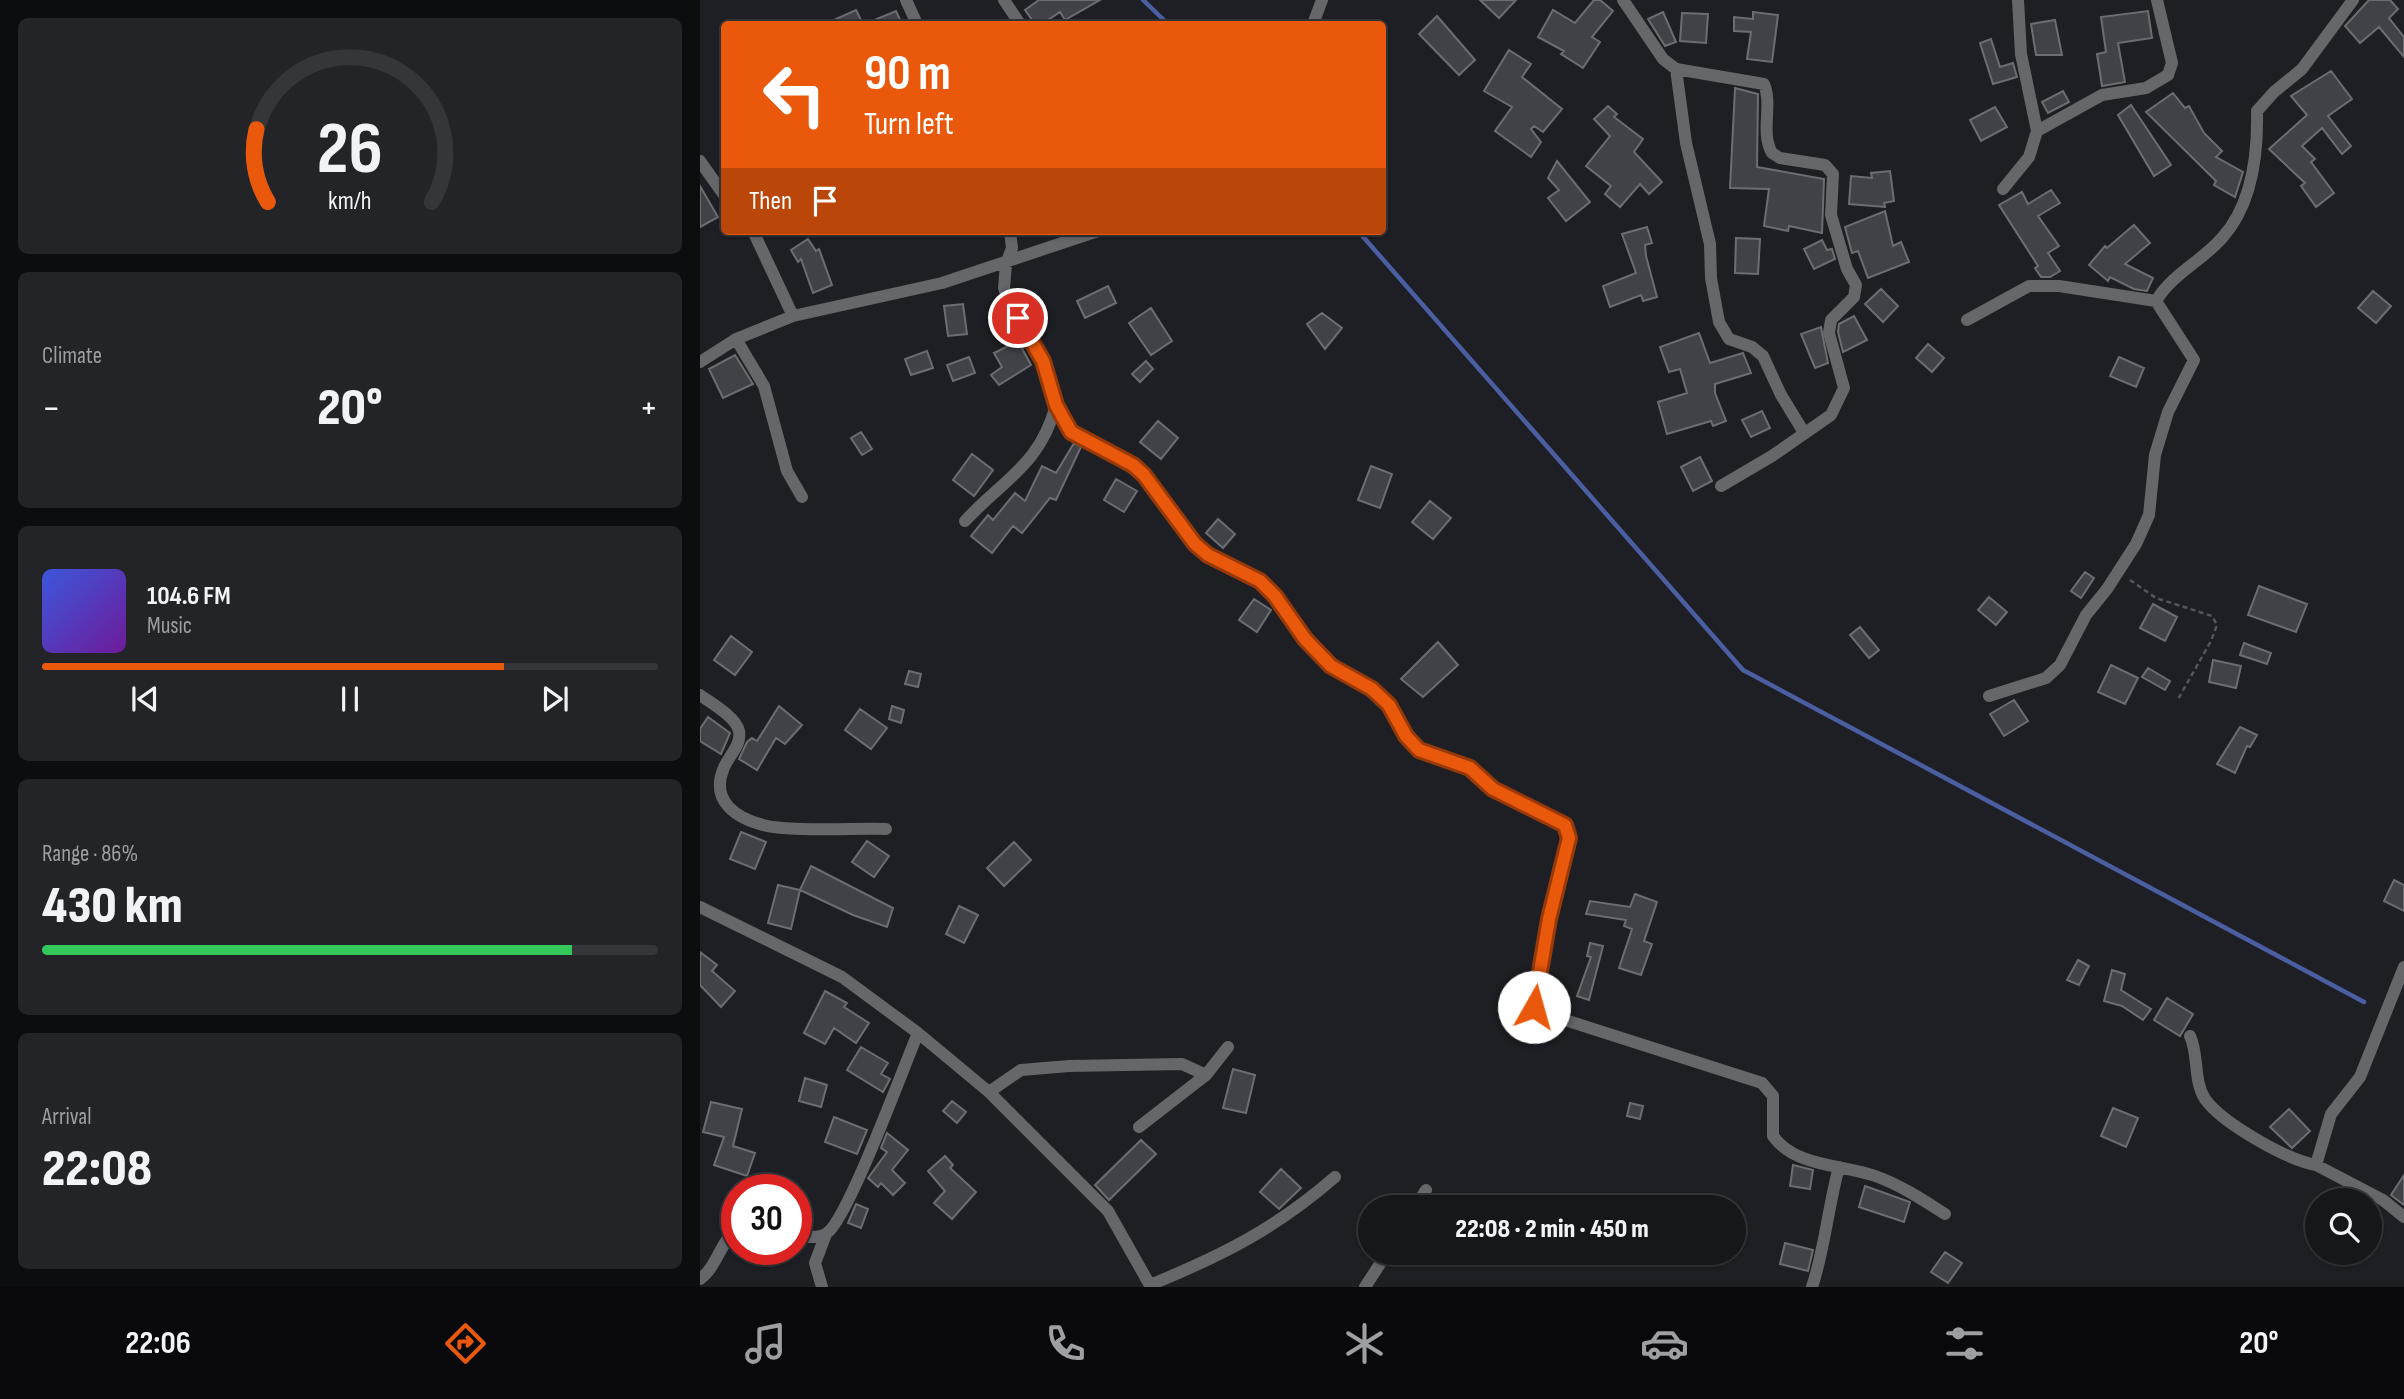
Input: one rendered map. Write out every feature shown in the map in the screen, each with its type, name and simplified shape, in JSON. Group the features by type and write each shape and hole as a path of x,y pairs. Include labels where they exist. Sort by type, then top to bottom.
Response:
{"street":[{"path":"905,0 916,21"},
{"path":"1004,0 1018,21"},
{"path":"1314,21 1322,0"},
{"path":"1623,0 1633,0"},
{"path":"1623,0 1663,59 1675,69 1764,84 1768,94 1766,120 1772,153 1780,158 1825,165 1833,174 1831,215 1847,269 1856,285 1854,297 1831,320 1829,333 1844,388 1838,406 1830,415 1803,431 1772,456 1721,486"},
{"path":"2003,189 2029,157 2037,131 2021,54 2018,0"},
{"path":"2037,131 2102,96 2146,88 2168,75 2172,63 2157,0"},
{"path":"2156,301 2174,279 2223,237 2247,195 2258,131 2258,111 2274,92 2302,69 2353,0"},
{"path":"1675,69 1686,144 1710,244 1711,278 1719,322 1729,339 1752,348 1763,356 1803,431"},
{"path":"702,169 721,191"},
{"path":"755,235 793,316"},
{"path":"1010,235 1012,248 1006,264 1004,288 1009,303 1043,361 1056,405 1071,432 1133,465 1144,475 1184,532 1201,550 1260,581 1275,596 1305,639 1331,666 1372,689 1389,705 1406,736 1419,750 1470,768 1493,789 1565,825 1569,838 1533,1002 1537,1011 1762,1083 1773,1096 1772,1131 1775,1139 1798,1154 1894,1183 1945,1214"},
{"path":"700,362 736,339 793,316 942,283 1087,235"},
{"path":"1966,320 2029,286 2059,286 2156,301 2194,360 2168,412 2155,455 2149,515 2120,571 2086,615 2060,665 2046,678 1989,696"},
{"path":"736,339 764,386 787,471 802,497"},
{"path":"965,522 1036,452 1048,434 1056,405"},
{"path":"700,695 734,722 739,733 738,741 723,769 719,786 724,803 737,817 766,826 886,829"},
{"path":"700,907 842,977 918,1033 989,1092 1108,1211 1151,1286 1223,1255 1300,1208 1335,1177"},
{"path":"2316,1165 2331,1114 2360,1077 2404,968"},
{"path":"822,1287 815,1263 826,1234 835,1225 866,1162 918,1033"},
{"path":"2190,1036 2196,1049 2197,1076 2205,1098 2230,1121 2303,1163 2316,1165 2383,1200 2404,1217"},
{"path":"1139,1127 1206,1074 1228,1047"},
{"path":"989,1092 1021,1070 1069,1066 1182,1064 1206,1074"},
{"path":"1812,1287 1823,1254 1830,1203 1839,1167"},
{"path":"1423,1195 1426,1190"},
{"path":"812,1237 826,1234"},
{"path":"701,1283 721,1246"},
{"path":"1366,1287 1380,1265"}],"path":[{"path":"2120,571 2155,598 2212,616 2217,625 2211,641 2177,701"}],"building":[{"path":"1039,0 1100,0 1065,20 1060,12 1046,21 1033,21 1025,10"},
{"path":"1480,0 1516,0 1499,18"},
{"path":"1594,0 1600,0 1613,11 1592,37 1600,42 1583,68 1561,54 1564,51 1538,37 1553,10 1575,23"},
{"path":"2369,0 2390,0 2398,9 2389,18 2404,37 2404,57 2379,27 2360,43 2345,26"},
{"path":"856,10 862,21 832,21"},
{"path":"896,11 901,21 872,21"},
{"path":"2148,11 2152,38 2118,43 2125,82 2102,86 2097,54 2106,52 2101,17"},
{"path":"1663,12 1676,42 1665,46 1648,19"},
{"path":"1753,12 1778,15 1772,62 1747,59 1751,32 1734,31 1734,17 1753,19"},
{"path":"1682,13 1708,14 1706,43 1680,41"},
{"path":"1437,16 1475,60 1459,75 1419,34"},
{"path":"2055,20 2062,55 2036,55 2031,24"},
{"path":"1991,39 2000,67 2013,63 2017,77 1993,84 1980,43"},
{"path":"1509,50 1531,64 1522,77 1562,109 1543,132 1534,126 1531,129 1541,142 1531,157 1495,131 1512,107 1484,91"},
{"path":"2331,71 2352,99 2328,116 2351,146 2342,154 2322,128 2302,146 2315,159 2311,162 2334,193 2316,207 2301,186 2305,183 2269,149 2307,115 2291,96"},
{"path":"1735,88 1758,94 1757,167 1824,179 1822,233 1789,226 1788,231 1764,226 1769,189 1730,188"},
{"path":"2063,91 2069,102 2048,113 2042,102"},
{"path":"2173,93 2185,108 2189,106 2204,133 2222,151 2216,157 2243,172 2235,197 2214,185 2216,181 2146,112"},
{"path":"2131,105 2171,165 2154,176 2118,115"},
{"path":"1608,106 1617,114 1614,117 1643,139 1634,152 1662,182 1649,194 1640,184 1620,207 1605,194 1611,186 1586,166 1610,136 1594,119"},
{"path":"1995,107 2007,127 1981,141 1970,120"},
{"path":"1557,161 1590,202 1566,221 1548,198 1559,190 1548,178"},
{"path":"1890,171 1894,201 1884,203 1885,207 1849,204 1851,176 1872,178 1871,173"},
{"path":"700,186 718,217 700,227"},
{"path":"2051,190 2060,203 2038,216 2059,246 2048,253 2060,271 2050,277 2041,277 2035,268 2038,266 1999,205 2022,192 2028,204"},
{"path":"1885,211 1893,246 1901,242 1909,262 1868,278 1858,251 1852,253 1845,227"},
{"path":"2134,225 2150,243 2125,264 2153,278 2147,291 2134,289 2110,277 2108,281 2089,265 2105,246 2107,248"},
{"path":"1647,227 1652,243 1645,245 1646,256 1657,297 1643,301 1641,295 1610,307 1603,286 1636,273 1622,234"},
{"path":"1736,238 1760,239 1758,274 1735,273"},
{"path":"808,239 816,251 819,249 832,285 813,293 801,259 798,262 791,250"},
{"path":"1822,240 1827,250 1832,249 1835,259 1814,269 1804,249"},
{"path":"1108,286 1116,303 1085,318 1077,301"},
{"path":"1881,289 1898,306 1883,322 1865,304"},
{"path":"2373,291 2391,306 2376,323 2358,308"},
{"path":"963,304 967,334 948,336 944,306"},
{"path":"1151,308 1172,341 1151,355 1129,323"},
{"path":"1322,313 1342,328 1325,349 1307,324"},
{"path":"1854,316 1867,340 1843,352 1838,332 1839,324"},
{"path":"1821,327 1828,363 1815,368 1801,334"},
{"path":"1699,333 1710,363 1743,353 1751,373 1715,384 1715,393 1726,421 1713,426 1711,421 1667,434 1658,402 1687,393 1680,369 1669,372 1660,347"},
{"path":"1018,341 1031,365 999,385 991,375 1002,367 994,353"},
{"path":"1928,344 1944,358 1932,372 1916,358"},
{"path":"927,351 933,368 911,375 905,359"},
{"path":"735,355 753,384 723,398 709,369"},
{"path":"969,357 975,373 953,381 947,365"},
{"path":"2119,357 2144,368 2136,387 2110,376"},
{"path":"1146,361 1153,369 1140,382 1132,374"},
{"path":"1762,411 1770,428 1751,437 1742,420"},
{"path":"1158,421 1178,438 1161,459 1140,442"},
{"path":"861,432 872,449 862,455 851,438"},
{"path":"1074,443 1081,447 1056,500 1050,498 1022,533 1013,526 992,553 971,536 988,515 993,520 1015,493 1025,501 1042,466 1056,473"},
{"path":"972,454 993,470 974,496 953,480"},
{"path":"1700,457 1712,481 1693,491 1681,467"},
{"path":"1371,466 1392,474 1380,508 1358,500"},
{"path":"1116,479 1137,491 1124,512 1104,500"},
{"path":"1430,501 1451,518 1433,539 1412,522"},
{"path":"1218,519 1235,534 1223,548 1206,533"},
{"path":"2085,572 2094,578 2081,598 2071,591"},
{"path":"2259,586 2307,604 2296,632 2248,615"},
{"path":"1989,597 2007,612 1996,625 1978,610"},
{"path":"1254,599 1271,610 1257,632 1239,620"},
{"path":"2153,604 2177,617 2165,641 2140,628"},
{"path":"1860,627 1879,650 1869,658 1850,635"},
{"path":"731,636 752,652 735,675 714,660"},
{"path":"1438,642 1458,665 1423,697 1401,679"},
{"path":"2244,643 2271,653 2267,664 2240,655"},
{"path":"2213,660 2241,666 2236,688 2209,682"},
{"path":"2111,665 2138,678 2125,704 2098,692"},
{"path":"2148,668 2170,681 2165,690 2142,677"},
{"path":"909,671 921,674 918,687 905,684"},
{"path":"2014,700 2028,721 2004,736 1990,714"},
{"path":"779,706 802,725 785,744 776,738 757,770 739,759 747,742 752,738 757,741"},
{"path":"892,706 904,710 901,723 889,719"},
{"path":"860,709 887,728 871,749 845,730"},
{"path":"708,717 730,733 721,754 700,741 700,729"},
{"path":"2240,727 2257,735 2250,747 2247,746 2235,773 2217,764"},
{"path":"741,832 766,842 755,869 730,859"},
{"path":"867,841 889,856 874,877 852,862"},
{"path":"1014,842 1031,860 1004,886 987,868"},
{"path":"811,866 893,908 887,927 853,915 800,890"},
{"path":"2394,880 2404,885 2404,911 2384,901"},
{"path":"778,885 800,890 791,929 768,923"},
{"path":"1635,894 1657,902 1644,941 1652,944 1641,975 1619,968 1632,929 1624,926 1626,920 1586,914 1590,901 1630,907"},
{"path":"959,906 978,915 964,943 946,934"},
{"path":"1590,943 1603,946 1589,1000 1577,996 1591,957 1587,956"},
{"path":"700,952 717,965 712,971 735,991 721,1007 700,985"},
{"path":"2078,960 2089,966 2079,985 2067,980"},
{"path":"2112,970 2125,974 2121,990 2151,1009 2143,1020 2122,1006 2104,1001"},
{"path":"825,991 847,1003 844,1007 869,1023 856,1043 834,1028 825,1044 804,1033"},
{"path":"2167,998 2193,1014 2180,1036 2154,1020"},
{"path":"861,1047 888,1063 881,1074 890,1079 883,1092 847,1070"},
{"path":"1233,1069 1255,1075 1246,1113 1223,1108"},
{"path":"805,1078 827,1085 821,1107 799,1101"},
{"path":"952,1101 966,1112 957,1123 943,1111"},
{"path":"711,1102 742,1109 733,1146 755,1153 748,1174 714,1165 724,1137 703,1132"},
{"path":"1630,1103 1643,1106 1640,1119 1627,1116"},
{"path":"2113,1108 2138,1118 2126,1147 2101,1136"},
{"path":"2289,1109 2310,1131 2292,1148 2270,1127"},
{"path":"834,1117 867,1130 857,1154 825,1142"},
{"path":"887,1133 908,1150 892,1170 905,1183 893,1195 881,1183 878,1187 868,1178 887,1152 881,1148"},
{"path":"1141,1140 1156,1154 1109,1200 1095,1185"},
{"path":"945,1156 953,1165 950,1168 976,1192 952,1219 934,1203 945,1191 928,1171"},
{"path":"1793,1165 1813,1170 1810,1189 1790,1186"},
{"path":"1281,1169 1301,1188 1279,1209 1260,1192"},
{"path":"2404,1175 2404,1205 2391,1195"},
{"path":"1865,1186 1910,1202 1904,1222 1859,1207"},
{"path":"856,1204 868,1209 861,1228 848,1223"},
{"path":"1785,1243 1813,1250 1808,1271 1780,1264"},
{"path":"1945,1252 1962,1263 1948,1283 1931,1272"}],"waterway":[{"path":"1143,0 1165,21"},
{"path":"1362,235 1743,670 2364,1002"}],"route":[{"path":"1018,318 1043,361 1052,381 1056,405 1071,432 1133,465 1155,487 1184,532 1195,544 1208,555 1260,581 1275,596 1305,639 1331,666 1372,689 1389,705 1406,736 1419,750 1470,768 1493,789 1565,825 1569,838 1549,919 1534,1007"}]}
